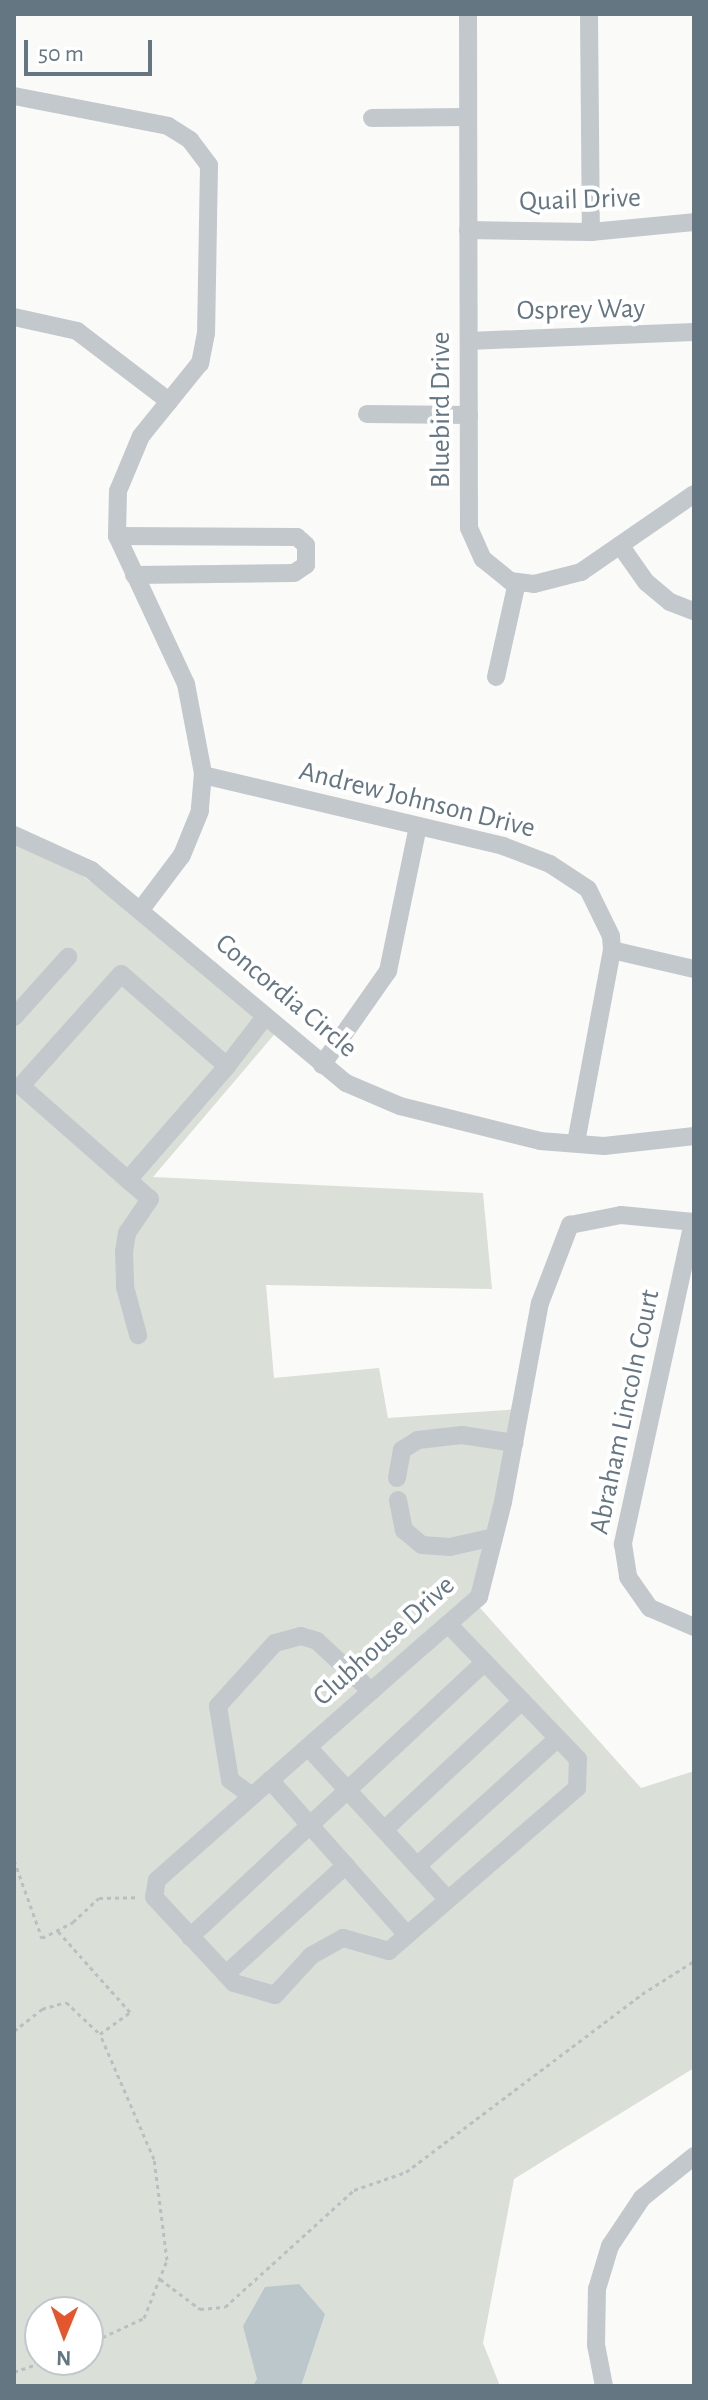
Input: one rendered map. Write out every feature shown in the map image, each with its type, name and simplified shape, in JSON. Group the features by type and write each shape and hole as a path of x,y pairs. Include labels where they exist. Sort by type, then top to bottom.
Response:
{"street":[{"name":"Bluebird Drive","path":"468,14 469,528 483,559 517,582"},
{"path":"589,14 591,232"},
{"path":"14,96 168,126 190,140 209,165 206,333 200,363 141,436 118,491 117,536 186,684 203,775 200,811 182,855 142,908"},
{"path":"372,118 468,117"},
{"name":"Quail Drive","path":"468,230 591,232 694,222"},
{"path":"14,317 77,331 169,401"},
{"name":"Osprey Way","path":"469,341 694,332"},
{"path":"367,414 469,415"},
{"path":"496,677 517,582 534,584 581,572 694,494"},
{"path":"117,536 297,537 306,545 306,565 294,573 134,575"},
{"path":"620,545 646,582 670,602 694,611"},
{"name":"Andrew Johnson Drive","path":"203,775 503,846 550,864 588,889 611,936 612,950 576,1143"},
{"path":"322,1065 388,971 418,826"},
{"name":"Concordia Circle","path":"14,835 91,870 142,908 264,1018 346,1083 400,1106 540,1141 576,1143 694,1136"},
{"path":"612,950 694,969"},
{"path":"14,1017 68,957"},
{"path":"138,1335 125,1287 124,1252 127,1233 150,1199 18,1087 121,974 227,1066"},
{"path":"128,1180 227,1066 264,1018"},
{"name":"Clubhouse Drive","path":"154,1897 157,1880 479,1597 514,1443 540,1303 570,1225 621,1215 694,1222"},
{"name":"Abraham Lincoln Court","path":"694,1222 623,1544 628,1577 650,1608 694,1627"},
{"path":"397,1478 402,1450 418,1440 462,1435 514,1443"},
{"path":"398,1500 404,1530 422,1545 450,1547 494,1537"},
{"path":"154,1897 230,1979 275,1995 311,1956 343,1938 389,1951 577,1788 578,1759 448,1624"},
{"path":"252,1796 230,1780 218,1706 275,1643 301,1636 317,1641 371,1691"},
{"path":"190,1937 485,1662"},
{"path":"384,1830 522,1701"},
{"path":"417,1866 558,1738"},
{"path":"308,1747 448,1900"},
{"path":"270,1780 407,1935"},
{"path":"230,1979 346,1865"},
{"path":"604,2386 596,2345 597,2289 610,2246 642,2198 694,2156"}],"path":[{"path":"14,1860 42,1938 99,1898 154,1897"},
{"path":"57,1930 130,2012 100,2034"},
{"path":"160,2279 200,2309 225,2307 354,2190 406,2172 642,1994 694,1961"},
{"path":"14,2031 42,2009 66,2002 100,2034 154,2159 167,2260 144,2318 104,2337"}],"shaded area":[{"path":"14,832 22,832 229,982 279,1029 153,1177 483,1193 492,1289 266,1285 274,1378 379,1368 388,1418 520,1409 473,1600 641,1788 694,1771 694,2068 514,2179 483,2343 500,2386 14,2386"},
{"path":"299,2284 325,2314 301,2386 253,2386 257,2379 243,2326 265,2287"}]}
